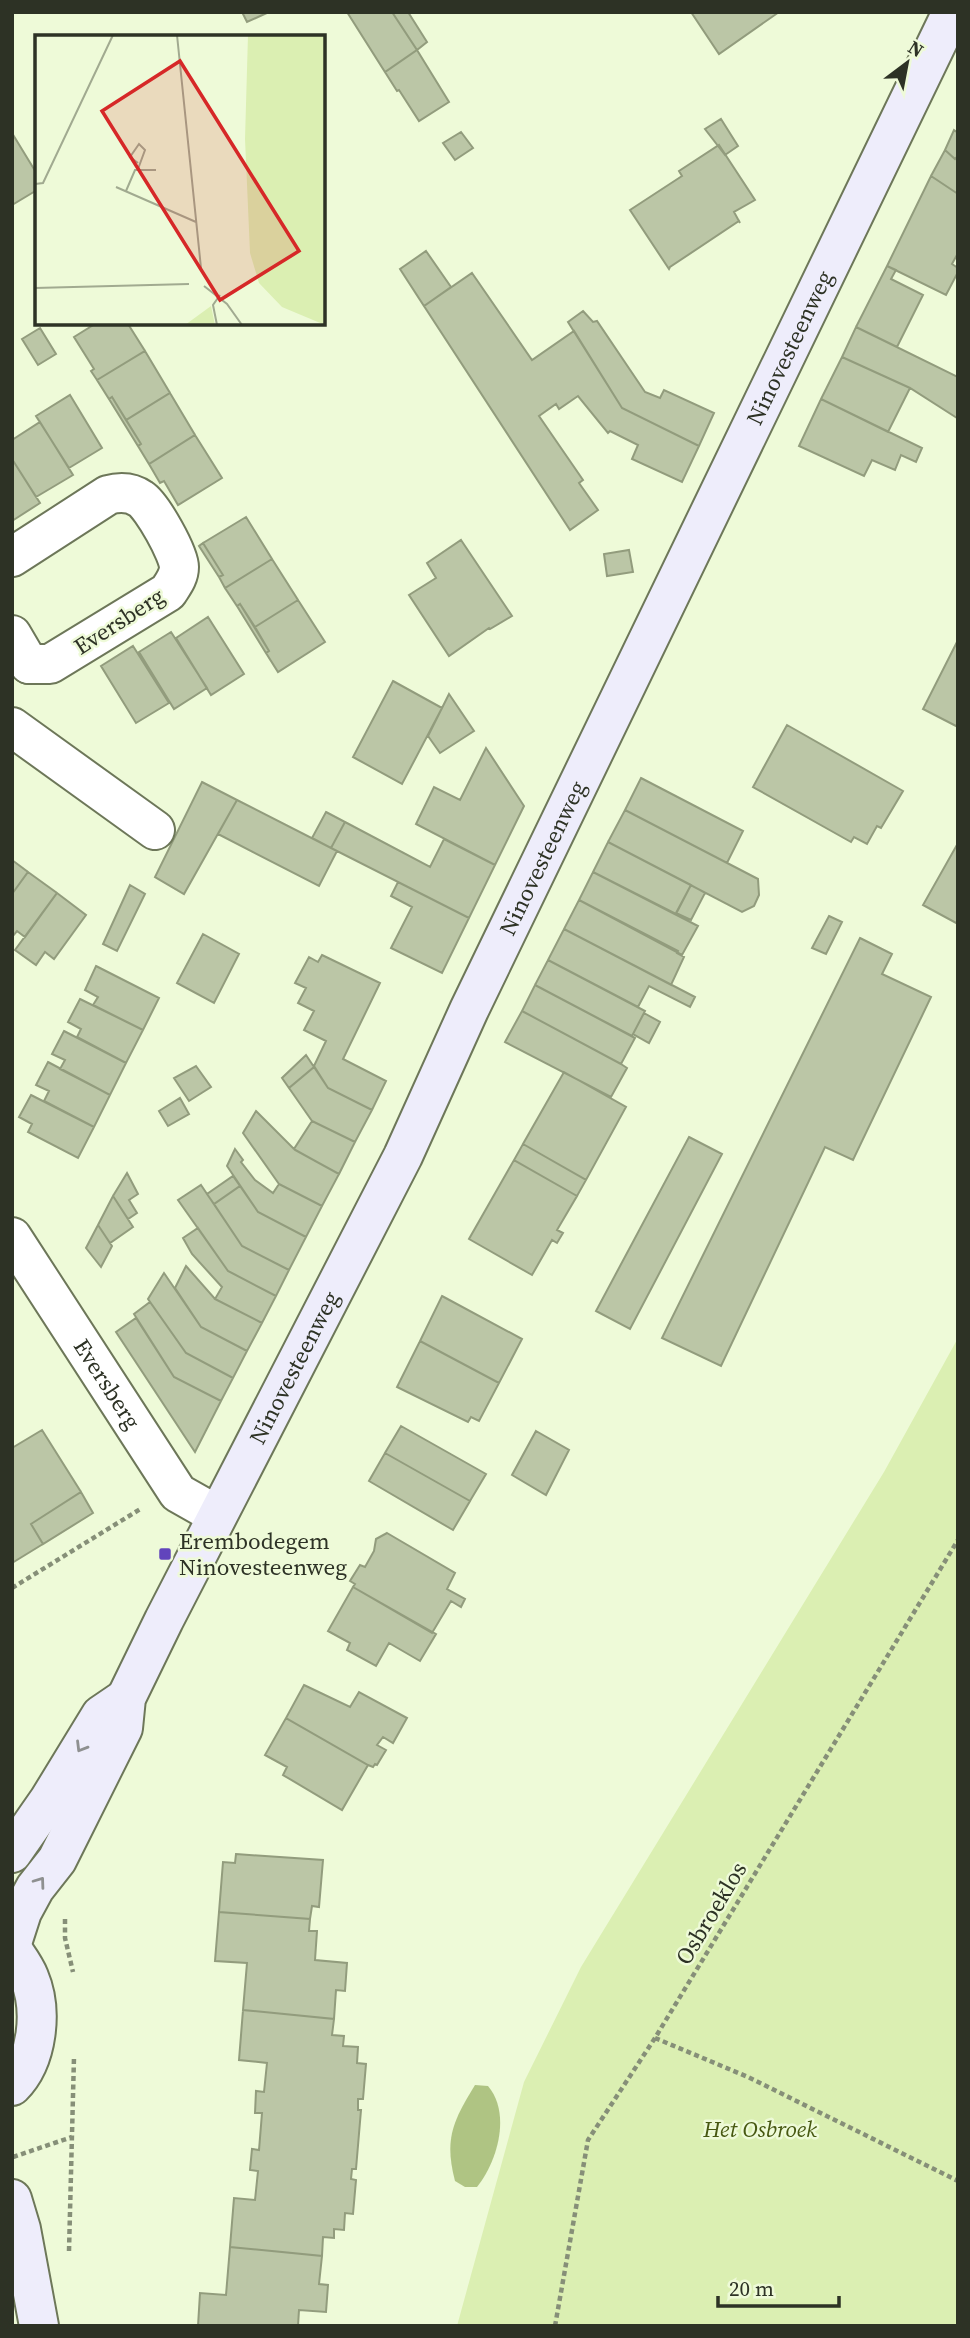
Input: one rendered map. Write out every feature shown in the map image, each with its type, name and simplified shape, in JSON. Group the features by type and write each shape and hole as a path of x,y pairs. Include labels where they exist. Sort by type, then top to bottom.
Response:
{"main road":[{"name":"Ninovesteenweg","path":"12,1943 22,1912 35,1888 57,1860 123,1728 126,1698 217,1515 403,1156 469,1010 952,12"},
{"name":"Ninovesteenweg","path":"12,1853 49,1800 101,1715 126,1698"},
{"path":"12,1949 29,1978 37,2013 33,2048 18,2081 12,2086"},
{"path":"12,2199 21,2229 24,2307 14,2326"}],"street":[{"name":"Eversberg","path":"12,557 108,495 119,492 142,499 156,518 179,567 177,579 168,592 50,664 18,663"},
{"path":"12,727 155,830"},
{"name":"Eversberg","path":"12,1237 174,1488 178,1493 217,1515"}],"path":[{"path":"12,1588 174,1488"},
{"name":"Osbroeklos","path":"555,2326 588,2140 655,2038 958,1540"},
{"path":"65,1915 65,1938 76,1984"},
{"path":"655,2038 748,2077 958,2181"},
{"path":"69,2255 74,2053"},
{"path":"12,2158 72,2137"}],"green space":[{"name":"Het Osbroek","path":"958,1338 958,2326 457,2326 524,2082 581,1967 884,1472"}],"shaded area":[{"path":"475,2085 488,2086 495,2097 499,2110 499,2137 491,2164 477,2187 465,2187 455,2181 450,2153 451,2142 456,2120"}],"building":[{"path":"242,12 269,12 247,22"},
{"path":"347,12 392,12 417,50 385,72"},
{"path":"392,12 408,12 427,42 417,50"},
{"path":"691,12 779,12 719,54"},
{"path":"417,50 449,102 419,121 385,72"},
{"path":"721,119 738,146 725,155 705,129"},
{"path":"954,130 958,133 958,156 955,159 945,150"},
{"path":"461,132 473,148 455,160 443,143"},
{"path":"12,133 35,171 35,191 12,205"},
{"path":"719,145 755,200 734,212 739,221 669,269 630,210 682,176 679,171"},
{"path":"945,150 955,159 958,156 958,194 931,176"},
{"path":"931,176 958,194 958,253 952,264 958,268 958,272 946,295 887,266"},
{"path":"426,251 451,287 424,306 400,269"},
{"path":"887,266 896,270 891,279 923,295 897,347 856,327"},
{"path":"472,273 532,360 574,331 622,408 699,446 682,482 632,459 638,445 610,431 608,433 578,396 559,409 556,404 539,416 583,480 579,483 598,510 570,530 424,306"},
{"path":"583,311 593,322 597,321 645,392 660,398 664,390 714,413 699,446 622,408 568,322"},
{"path":"92,326 129,326 145,351 97,380 91,371 94,369 74,337"},
{"path":"856,327 958,377 957,418 910,388 842,357"},
{"path":"40,328 56,354 38,365 22,339"},
{"path":"145,351 170,393 126,420 112,397 109,399 97,380"},
{"path":"842,357 910,388 888,432 821,399"},
{"path":"170,393 195,435 149,464 138,446 141,444 126,420"},
{"path":"70,395 102,448 69,468 36,416"},
{"path":"112,397 141,444 138,446 109,399"},
{"path":"821,399 922,448 916,462 901,455 895,470 872,460 864,476 799,446"},
{"path":"40,422 73,475 36,497 12,459 12,440"},
{"path":"195,435 222,478 178,505 164,481 160,483 149,464"},
{"path":"12,459 40,503 12,521"},
{"path":"246,517 272,559 225,588 219,577 223,575 203,543"},
{"path":"461,540 512,616 489,628 449,656 409,595 436,578 427,563"},
{"path":"203,543 223,575 219,577 199,546"},
{"path":"629,550 633,572 607,576 604,554"},
{"path":"272,559 298,600 255,627 240,604 237,606 225,588"},
{"path":"298,600 325,642 278,672 255,627"},
{"path":"240,604 269,651 266,653 237,606"},
{"path":"208,617 244,674 211,695 176,638"},
{"path":"171,632 207,688 174,709 139,652"},
{"path":"958,640 958,727 923,709"},
{"path":"133,646 169,703 136,723 101,666"},
{"path":"393,681 442,708 402,784 353,757"},
{"path":"449,694 474,731 440,753 428,736"},
{"path":"787,725 903,791 881,828 877,826 867,844 854,837 851,842 753,787"},
{"path":"486,748 524,806 495,865 416,824 434,787 460,800"},
{"path":"641,778 743,831 727,863 625,810"},
{"path":"202,782 237,800 184,894 155,877"},
{"path":"237,800 337,851 319,886 218,834"},
{"path":"625,810 758,879 759,895 754,906 742,912 608,842"},
{"path":"326,812 345,822 331,848 312,838"},
{"path":"345,822 430,867 444,839 495,865 469,918 331,848"},
{"path":"608,842 691,885 676,914 593,872"},
{"path":"958,843 958,924 923,905"},
{"path":"12,860 28,872 12,894"},
{"path":"28,872 57,893 25,937 17,931 12,937 12,894"},
{"path":"593,872 698,926 682,955 579,900"},
{"path":"398,882 469,918 442,973 391,948 412,907 391,896"},
{"path":"130,885 145,894 117,951 103,944"},
{"path":"691,885 705,893 691,920 676,913"},
{"path":"57,893 86,915 54,959 45,952 36,965 15,950"},
{"path":"579,900 678,951 677,953 684,957 671,985 564,929"},
{"path":"829,916 842,922 826,954 812,948"},
{"path":"564,929 695,997 690,1007 649,986 638,1007 548,960"},
{"path":"203,934 239,954 214,1003 177,983"},
{"path":"860,938 892,954 882,974 931,997 853,1160 825,1147 721,1366 662,1338"},
{"path":"322,955 380,983 343,1059 386,1081 372,1110 328,1088 314,1066 326,1041 304,1030 314,1011 298,1003 306,988 295,983 309,957 318,962"},
{"path":"548,960 645,1011 632,1036 535,985"},
{"path":"96,966 159,998 143,1030 93,1005 98,997 85,990"},
{"path":"535,985 635,1038 621,1064 522,1011"},
{"path":"80,999 143,1030 126,1063 77,1037 81,1029 68,1022"},
{"path":"522,1011 627,1068 611,1097 505,1042"},
{"path":"644,1013 660,1022 649,1043 633,1034"},
{"path":"64,1031 126,1063 110,1095 60,1069 65,1060 52,1054"},
{"path":"306,1055 314,1067 289,1088 282,1078"},
{"path":"48,1062 110,1095 94,1127 44,1101 49,1091 36,1085"},
{"path":"196,1066 211,1087 189,1101 174,1078"},
{"path":"314,1067 328,1088 372,1110 355,1142 312,1121 289,1088"},
{"path":"564,1072 626,1107 586,1180 523,1144"},
{"path":"31,1095 94,1127 78,1158 28,1132 32,1124 19,1117"},
{"path":"180,1098 189,1114 168,1126 159,1111"},
{"path":"256,1111 295,1150 339,1174 322,1206 279,1184 243,1133"},
{"path":"312,1121 355,1142 339,1174 294,1149"},
{"path":"689,1137 722,1154 630,1329 596,1311"},
{"path":"523,1144 586,1180 577,1196 514,1160"},
{"path":"235,1149 255,1180 273,1193 279,1184 322,1206 306,1237 258,1212 227,1166"},
{"path":"514,1160 577,1196 557,1230 563,1233 557,1243 552,1240 532,1275 469,1239"},
{"path":"127,1173 138,1194 129,1200 137,1213 128,1219 113,1196"},
{"path":"233,1176 240,1186 214,1204 207,1194"},
{"path":"201,1185 242,1246 289,1270 276,1296 228,1271 178,1200"},
{"path":"240,1186 258,1212 306,1237 289,1270 242,1246 214,1204"},
{"path":"113,1196 133,1227 110,1243 98,1225"},
{"path":"98,1225 112,1246 101,1267 86,1248"},
{"path":"198,1228 228,1271 276,1296 262,1323 215,1299 222,1287 192,1254 183,1238"},
{"path":"186,1266 215,1299 262,1323 247,1351 201,1327 175,1288"},
{"path":"164,1273 201,1327 247,1351 233,1378 186,1353 148,1299"},
{"path":"442,1296 522,1339 499,1383 420,1341"},
{"path":"150,1302 186,1353 233,1378 221,1401 174,1377 134,1314"},
{"path":"136,1318 174,1377 221,1401 195,1452 116,1332"},
{"path":"420,1341 499,1383 479,1421 471,1417 468,1422 397,1387"},
{"path":"401,1426 486,1474 470,1501 385,1453"},
{"path":"42,1430 81,1492 31,1524 43,1544 12,1563 12,1448"},
{"path":"536,1431 569,1450 546,1495 512,1475"},
{"path":"385,1453 470,1501 453,1530 369,1481"},
{"path":"81,1492 93,1513 43,1544 31,1524"},
{"path":"387,1533 455,1573 447,1589 465,1599 461,1607 451,1601 432,1633 353,1587 355,1584 350,1581 360,1565 365,1567 374,1551 376,1539"},
{"path":"353,1587 436,1634 420,1661 389,1643 376,1666 347,1650 350,1643 328,1631"},
{"path":"304,1685 350,1707 359,1692 407,1718 393,1743 383,1737 377,1745 386,1750 377,1765 368,1765 286,1718"},
{"path":"286,1718 368,1765 342,1810 283,1775 287,1767 265,1755"},
{"path":"236,1854 323,1860 319,1907 312,1906 310,1919 219,1912 223,1862 235,1863"},
{"path":"219,1912 310,1919 309,1931 317,1931 315,1960 347,1963 345,1991 336,1990 334,2019 243,2010 247,1963 215,1961"},
{"path":"243,2010 334,2019 332,2035 344,2036 343,2046 358,2047 357,2063 366,2064 363,2099 358,2099 358,2110 361,2110 356,2169 352,2169 351,2179 356,2180 353,2214 345,2213 344,2230 334,2229 334,2238 323,2237 322,2256 230,2247 234,2198 255,2200 258,2171 250,2170 252,2149 259,2150 262,2113 255,2113 256,2091 264,2092 267,2063 239,2060"},
{"path":"230,2247 322,2256 319,2284 328,2285 326,2312 299,2310 298,2326 198,2326 200,2293 226,2295"}],"place":[{"name":"Erembodegem Ninovesteenweg","path":"165,1554"}]}
